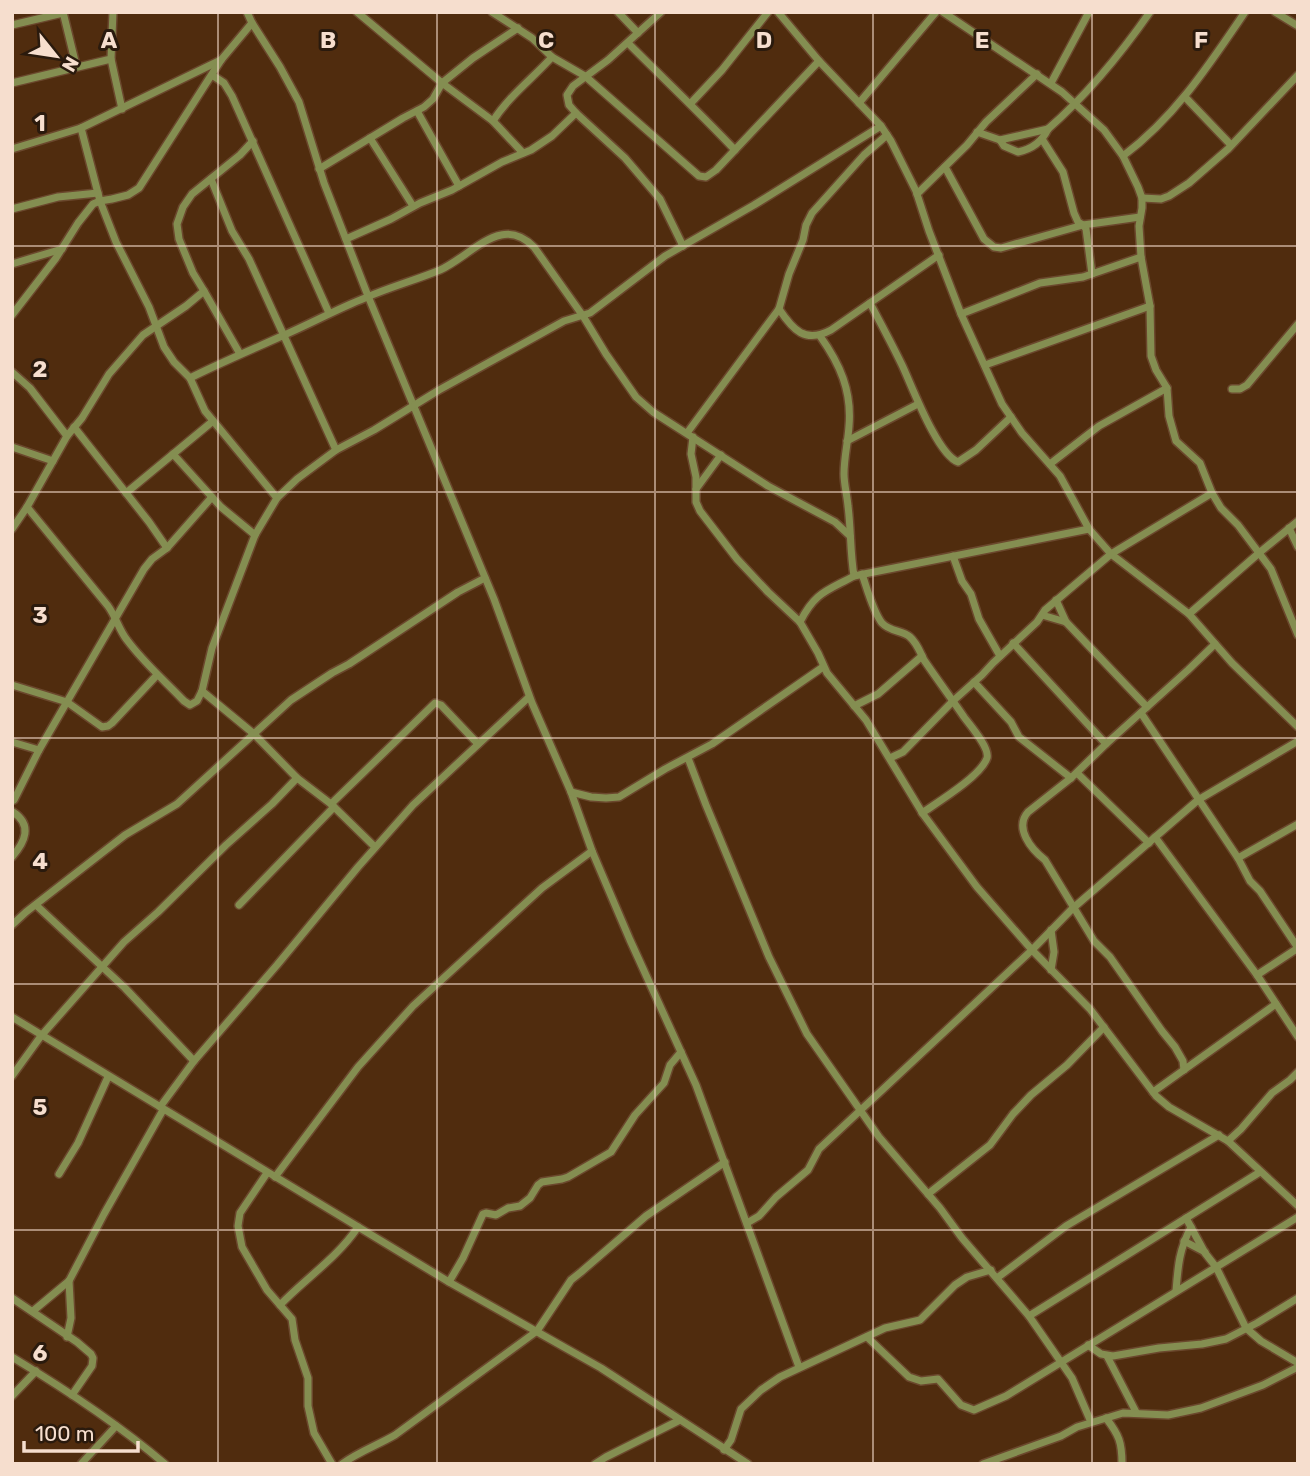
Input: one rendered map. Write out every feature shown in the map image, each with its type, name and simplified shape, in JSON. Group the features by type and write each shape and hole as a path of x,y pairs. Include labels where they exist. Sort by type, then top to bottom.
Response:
{"street":[{"path":"113,12 111,59 122,109"},
{"path":"247,12 293,89 310,134 319,169 368,296 485,578 529,697 571,792 592,851 630,940 696,1085 800,1367"},
{"path":"357,12 442,83 493,121 523,153"},
{"path":"492,12 519,28 552,57 585,76 699,176 706,177 716,170 819,61"},
{"path":"618,12 638,33"},
{"path":"661,12 608,60 573,86 568,96 569,105 576,113 625,158 660,199 683,246"},
{"path":"691,103 722,70 768,12"},
{"path":"778,12 819,61 881,126 903,161 961,314 1002,404 1022,433 1060,476 1090,529 1111,554 1189,614 1215,644 1298,727"},
{"path":"859,103 936,12"},
{"path":"943,12 1051,83 1104,130 1123,156 1142,198 1139,226 1141,257 1150,306 1151,356 1167,388 1169,416 1176,441 1199,463 1221,508 1238,524 1271,569 1298,635"},
{"path":"1051,83 1089,12"},
{"path":"1000,140 1004,146 1018,152 1035,146 1048,129 1097,82 1150,12"},
{"path":"1123,156 1143,141 1185,97 1245,12"},
{"path":"1275,12 1298,26"},
{"path":"12,25 63,13 75,61 74,67"},
{"path":"12,209 58,197 99,197 112,200 139,188 221,60 252,23"},
{"path":"319,169 424,107 433,99 442,83 473,58 519,28"},
{"path":"628,43 691,103 735,150"},
{"path":"493,121 552,57"},
{"path":"12,83 111,59"},
{"path":"12,149 81,128 221,60"},
{"path":"917,194 1037,74"},
{"path":"212,75 227,87 329,313"},
{"path":"1142,198 1161,199 1189,183 1231,145 1298,75"},
{"path":"1185,97 1231,145"},
{"path":"417,111 460,187"},
{"path":"346,239 413,206 460,187 523,153 552,136 576,113"},
{"path":"27,507 116,618 124,637 139,657 190,705 197,701 202,691 212,648 255,535 277,498 297,479 336,450 414,405 564,321 590,313 665,256 754,205 881,126"},
{"path":"81,128 99,197 116,242 157,326 164,347 190,379 205,411 277,498"},
{"path":"977,132 1000,140 1048,129"},
{"path":"887,135 864,155 812,213 779,309 690,435 696,477 696,502 730,550 800,622 823,667 866,720 922,813 971,880 1032,950 1090,1009 1153,1092 1169,1107 1228,1141 1298,1206"},
{"path":"370,138 413,206"},
{"path":"1042,139 1063,172 1074,213 1086,229 1092,274"},
{"path":"240,354 193,273 179,239 177,224 183,207 192,194 253,141"},
{"path":"945,167 984,239 994,247 1001,248 1083,225 1140,217"},
{"path":"211,179 232,231 249,259 336,450"},
{"path":"12,315 99,197"},
{"path":"190,379 368,296 450,266 493,237 508,234 518,236 534,247 636,397 653,412 768,486 835,522 850,536"},
{"path":"12,264 63,249"},
{"path":"779,309 796,331 820,336 939,255"},
{"path":"961,314 1040,283 1092,274 1141,257"},
{"path":"12,529 67,436 109,374 143,335 204,291"},
{"path":"870,303 918,404 949,456 958,462 976,450 1011,417"},
{"path":"985,365 1150,306"},
{"path":"1232,389 1247,385 1298,324"},
{"path":"820,336 834,355 848,390 849,416 844,477 850,536 858,575 879,618 888,628 910,637 986,750 987,758 981,769 922,813"},
{"path":"12,372 30,388 67,436"},
{"path":"1050,464 1099,426 1167,388"},
{"path":"847,441 918,404"},
{"path":"126,493 214,421"},
{"path":"74,428 167,548"},
{"path":"12,447 53,461"},
{"path":"173,454 221,508 255,535"},
{"path":"696,489 720,455"},
{"path":"890,758 903,752 1056,600 1111,554 1212,493"},
{"path":"12,857 22,843 25,832 20,816 13,812 13,799 39,750 144,569 167,548 212,497"},
{"path":"1189,614 1298,521"},
{"path":"1289,528 1298,547"},
{"path":"800,622 817,597 858,575 1090,529"},
{"path":"953,556 962,581 971,594 979,619 1000,656"},
{"path":"12,925 125,835 177,804 290,700 458,592 485,578"},
{"path":"1056,600 1066,622 1144,710 1250,881 1260,891 1298,948 1257,975"},
{"path":"1042,615 1066,622"},
{"path":"1013,643 1106,744"},
{"path":"1184,1070 1183,1061 1175,1047 1110,957 1094,941 1045,860 1034,850 1021,824 1028,812 1074,776 1215,644"},
{"path":"854,706 878,694 922,656"},
{"path":"571,792 591,797 619,797 712,744 823,667"},
{"path":"12,685 67,702 102,727 108,726 157,675"},
{"path":"974,682 1011,722 1019,737 1074,776 1152,840 1257,975 1298,1037"},
{"path":"202,691 254,734 297,778 376,847"},
{"path":"33,1311 69,1281 162,1109 194,1061 412,804 529,697"},
{"path":"239,905 332,806 435,704 441,705 478,744"},
{"path":"747,1223 759,1216 776,1197 808,1170 819,1149 1032,950 1074,907 1198,800 1298,741"},
{"path":"12,742 39,750"},
{"path":"688,758 769,957 807,1034 879,1137 1029,1316 1072,1378 1091,1422"},
{"path":"12,1076 41,1036 101,966 297,778"},
{"path":"1238,858 1298,824"},
{"path":"332,1464 314,1433 308,1406 308,1378 295,1340 292,1319 267,1290 242,1247 238,1226 240,1213 358,1067 413,1006 542,888 592,851"},
{"path":"36,905 125,988 194,1061"},
{"path":"1051,930 1054,952 1052,970"},
{"path":"1153,1092 1276,1004"},
{"path":"12,1017 449,1282 601,1368 748,1464"},
{"path":"928,1194 990,1145 1031,1095 1067,1065 1104,1027"},
{"path":"449,1282 483,1214 496,1214 520,1206 530,1198 541,1182 562,1180 611,1152 635,1115 664,1083 670,1065 681,1052"},
{"path":"1228,1141 1272,1093 1298,1072"},
{"path":"59,1174 78,1143 108,1077"},
{"path":"997,1278 1066,1226 1219,1135"},
{"path":"342,1464 395,1435 537,1331 572,1280 646,1216 725,1162"},
{"path":"1029,1316 1260,1172"},
{"path":"867,1337 909,1377 920,1381 938,1379 961,1405 971,1410 977,1409 1006,1396 1298,1217"},
{"path":"988,1463 1091,1422 1123,1413 1168,1415 1201,1408 1263,1385 1298,1365 1246,1328 1216,1267 1186,1218"},
{"path":"280,1305 347,1244 358,1227"},
{"path":"1176,1291 1181,1250 1188,1243 1191,1227"},
{"path":"1188,1243 1205,1253"},
{"path":"975,1275 979,1258"},
{"path":"724,1450 731,1440 741,1409 780,1377 885,1328 920,1320 955,1285 990,1270"},
{"path":"67,1337 71,1318 69,1281"},
{"path":"12,1298 88,1350 93,1359 92,1366 72,1395"},
{"path":"1088,1345 1107,1356 1226,1339 1298,1298"},
{"path":"1107,1356 1136,1412"},
{"path":"12,1357 72,1395 165,1464"},
{"path":"12,1396 36,1371"},
{"path":"1106,1418 1118,1433 1122,1464"},
{"path":"595,1464 680,1420"},
{"path":"80,1464 116,1426"}]}
